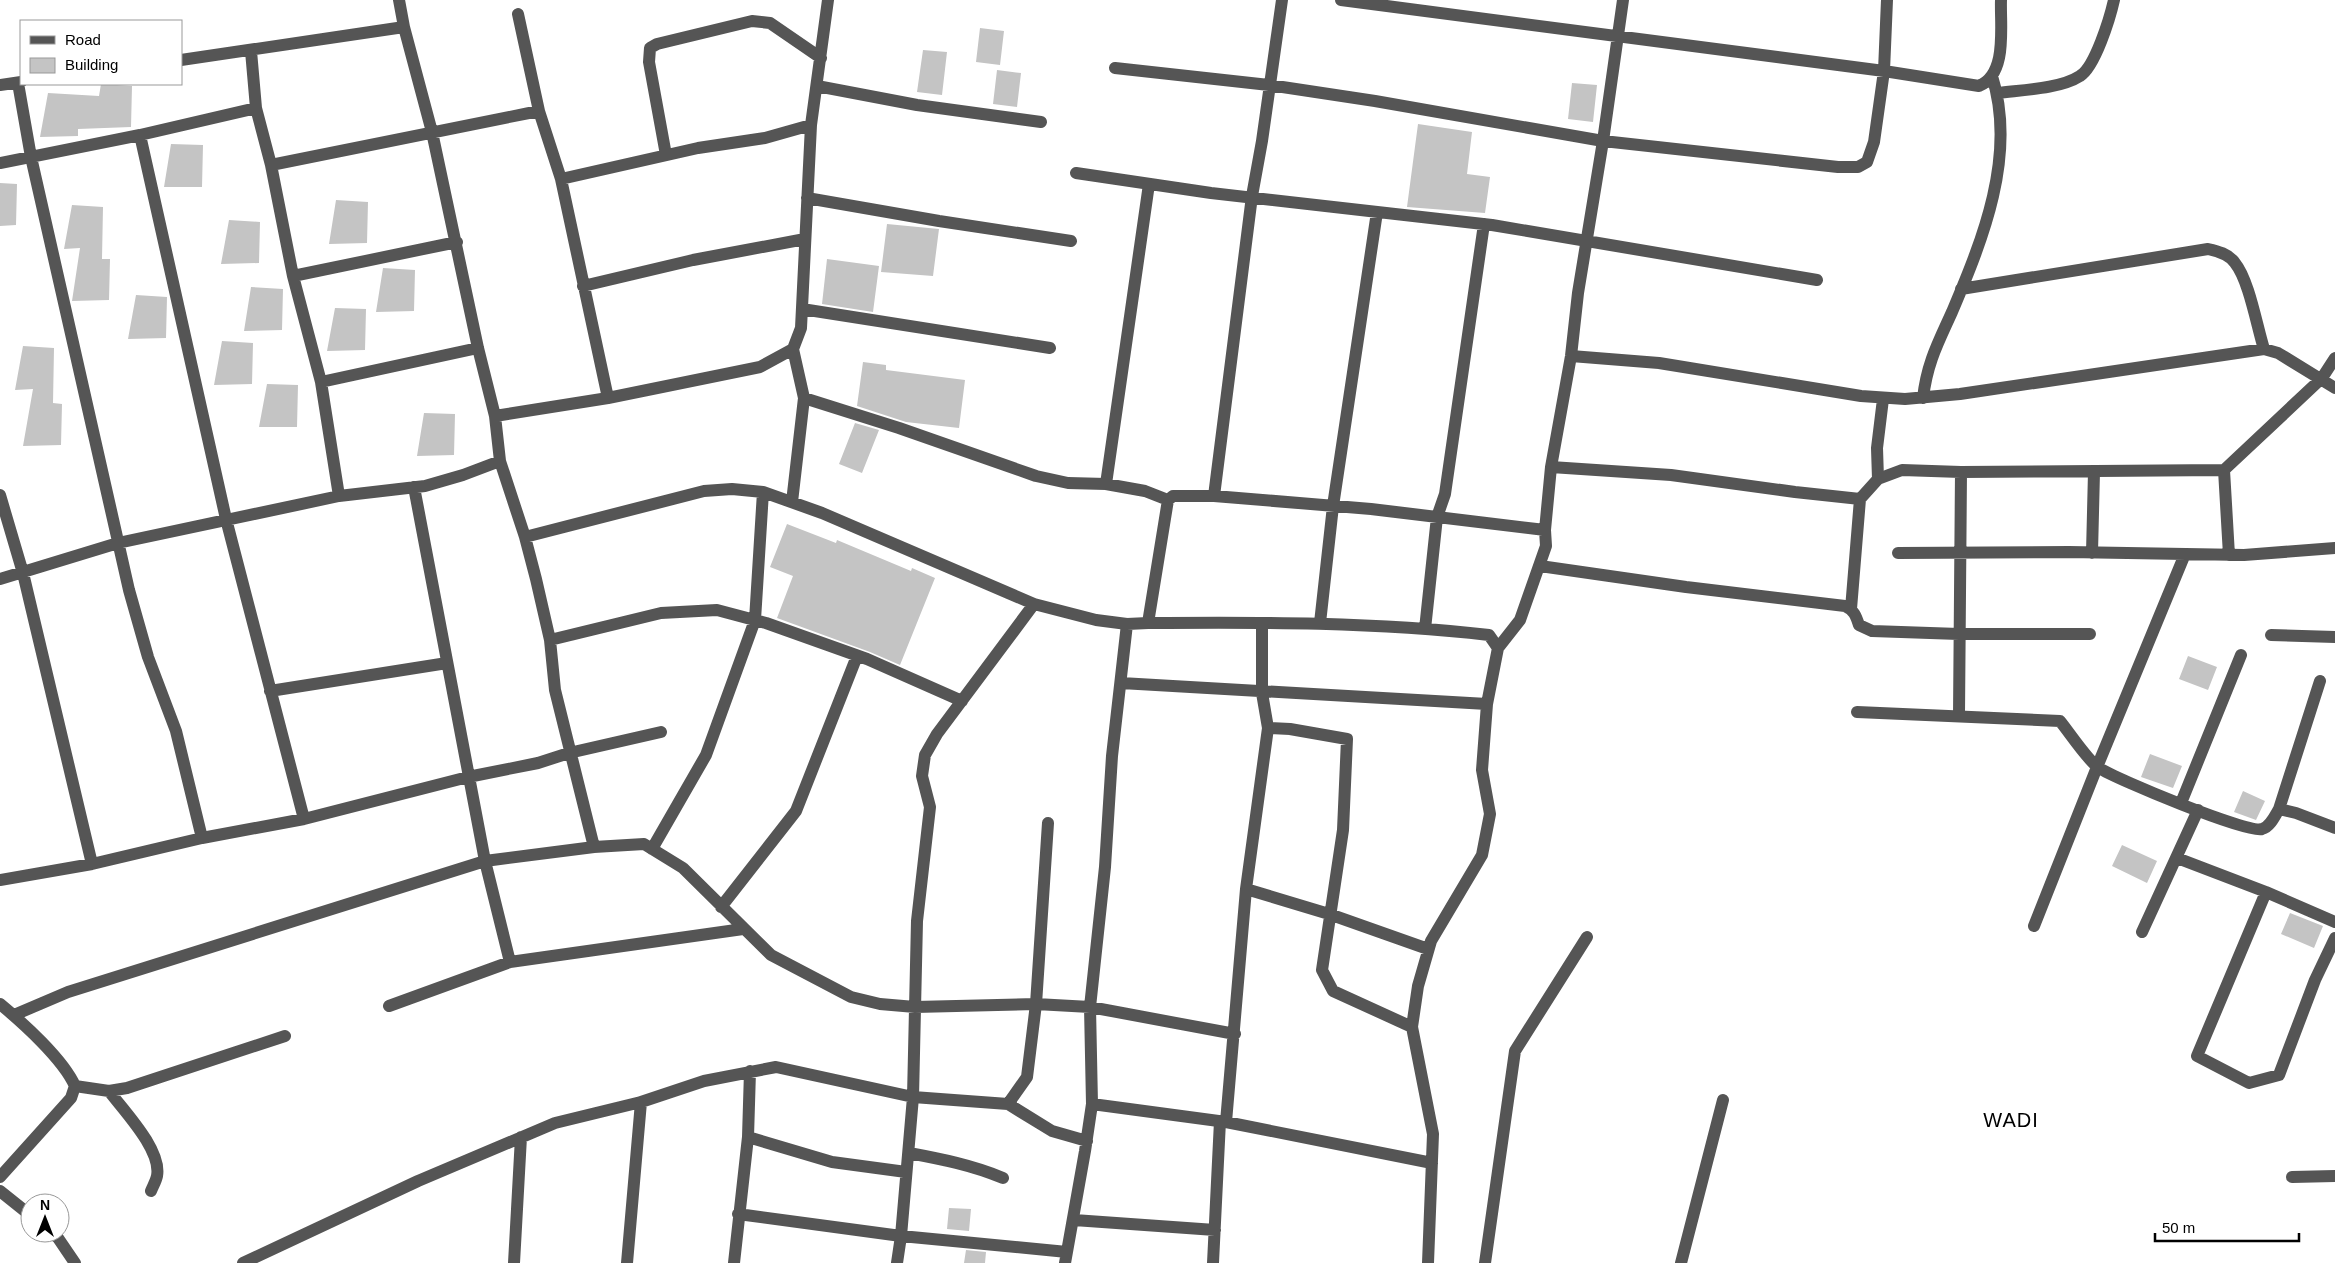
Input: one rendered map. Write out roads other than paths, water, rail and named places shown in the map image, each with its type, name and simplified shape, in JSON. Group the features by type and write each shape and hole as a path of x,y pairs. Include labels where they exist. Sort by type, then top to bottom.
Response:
{"street":[{"path":"398,0 432,132 478,348 495,416 500,461 525,537 550,640 555,690 569,753 594,847"},
{"path":"792,502 804,398 793,349 801,328 811,125 828,0"},
{"path":"1214,496 1252,196 1262,141 1282,0"},
{"path":"1341,0 1884,71 1979,86 1989,82 1997,68 2000,48 2001,0"},
{"path":"1428,1263 1433,1134 1412,1027 1418,986 1428,949 1482,855 1490,814 1482,770 1487,704 1498,648 1520,620 1546,546 1545,530 1551,467 1571,356 1623,0"},
{"path":"1116,68 1375,101 1603,141 1838,167 1858,167 1867,162 1874,142 1884,71 1887,0"},
{"path":"1998,93 2065,83 2082,76 2092,62 2114,0"},
{"path":"518,14 539,111 561,179 608,398"},
{"path":"666,155 649,62 650,48 656,44 752,21 761,21 770,23 821,58"},
{"path":"182,60 404,27"},
{"path":"251,51 256,108 293,276 322,382 339,496"},
{"path":"1923,398 1931,356 1982,239 1996,184 2000,141 1998,93 1992,76"},
{"path":"0,85 20,83"},
{"path":"20,85 31,157 129,590 148,657 176,731 202,838"},
{"path":"817,86 917,106 1041,122"},
{"path":"0,163 140,135 256,108"},
{"path":"270,165 539,111"},
{"path":"561,179 666,155 765,138 811,125"},
{"path":"140,135 226,519 304,819"},
{"path":"1076,173 1149,184 1484,224 1817,280"},
{"path":"1106,484 1149,184"},
{"path":"807,198 1070,241"},
{"path":"1320,623 1333,506 1377,212"},
{"path":"1425,629 1437,517 1445,494 1484,224"},
{"path":"583,286 692,260 805,239"},
{"path":"293,276 456,242"},
{"path":"1961,288 2208,248 2222,253 2235,262 2244,279 2264,349"},
{"path":"802,309 1050,348"},
{"path":"322,382 478,348"},
{"path":"495,416 608,398 760,367 793,349"},
{"path":"1571,356 1659,363 1883,399 1923,398 1960,394 2264,349 2278,353 2322,378 2335,388"},
{"path":"2090,634 1959,634 1872,630 1859,625 1852,609 1860,499 1878,478 1902,470 2094,472 2224,470 2322,378 2335,358"},
{"path":"804,398 899,428 1036,476 1068,483 1106,484 1145,491 1168,500"},
{"path":"1878,478 1877,448 1883,399"},
{"path":"0,579 118,543 339,496 414,487 463,475 500,461"},
{"path":"1551,467 1671,475 1860,499"},
{"path":"2224,470 2228,555"},
{"path":"1959,715 1962,553 1961,472"},
{"path":"2092,553 2094,472"},
{"path":"414,487 484,861 510,962"},
{"path":"525,537 704,491 732,489 763,492 822,513 1034,604 1096,620 1127,624 1320,623 1425,629 1489,635 1498,648"},
{"path":"652,849 706,755 755,620 763,492"},
{"path":"0,495 23,573 92,864"},
{"path":"1148,623 1168,500 1173,496 1214,496 1333,506 1545,530"},
{"path":"1898,553 2228,555 2335,548"},
{"path":"2034,926 2185,554"},
{"path":"1540,566 1686,587 1845,606 1852,609"},
{"path":"897,1263 902,1236 913,1098 917,921 930,807 922,776 925,756 938,734 1034,604"},
{"path":"550,640 661,613 688,610 717,610 755,620 857,656 962,701"},
{"path":"1213,1263 1223,1122 1234,1034 1246,889 1268,728 1262,693 1262,623"},
{"path":"738,1214 1066,1258 1074,1220 1092,1104 1090,1007 1105,867 1112,756 1127,624"},
{"path":"2271,635 2335,637"},
{"path":"2181,803 2241,655"},
{"path":"721,907 796,811 857,656"},
{"path":"270,691 447,662"},
{"path":"1857,712 1959,715 2060,721 2097,767 2142,789 2255,830 2268,826 2279,809 2320,681"},
{"path":"1120,683 1262,693 1487,704"},
{"path":"1268,728 1290,729 1347,739 1343,830 1322,970 1333,991 1412,1027"},
{"path":"0,880 92,864 202,838 304,819 468,777 538,763 569,753 661,732"},
{"path":"2279,809 2296,813 2335,828"},
{"path":"2142,932 2198,810"},
{"path":"1008,1104 1027,1077 1036,1004 1048,823"},
{"path":"14,1015 68,992 484,861 594,847 644,844 683,868 770,955 851,997 880,1004 915,1007 1036,1004 1090,1007 1234,1034"},
{"path":"2177,858 2266,892 2335,922"},
{"path":"1246,889 1330,914 1428,949"},
{"path":"2266,892 2197,1056 2249,1083 2279,1075 2315,980 2335,938"},
{"path":"389,1006 510,962 742,929"},
{"path":"1485,1263 1514,1050 1587,937"},
{"path":"0,1004 14,1015 58,1061 75,1086 72,1098 0,1177"},
{"path":"75,1086 109,1092 285,1036"},
{"path":"243,1263 418,1181 555,1123 641,1102 704,1081 776,1067 913,1098 1008,1104 1052,1131 1087,1141"},
{"path":"734,1263 748,1136 750,1072"},
{"path":"109,1092 140,1132 157,1162 157,1176 151,1191"},
{"path":"1681,1263 1723,1100"},
{"path":"627,1263 641,1102"},
{"path":"1092,1104 1223,1122 1432,1163"},
{"path":"748,1136 832,1162 906,1172"},
{"path":"514,1263 521,1137"},
{"path":"909,1153 959,1162 981,1168 1003,1178"},
{"path":"2292,1177 2335,1176"},
{"path":"0,1191 20,1207"},
{"path":"1074,1220 1215,1230"},
{"path":"61,1243 75,1263"}],"district":[{"name":"WADI","path":"2011,1120"}]}
